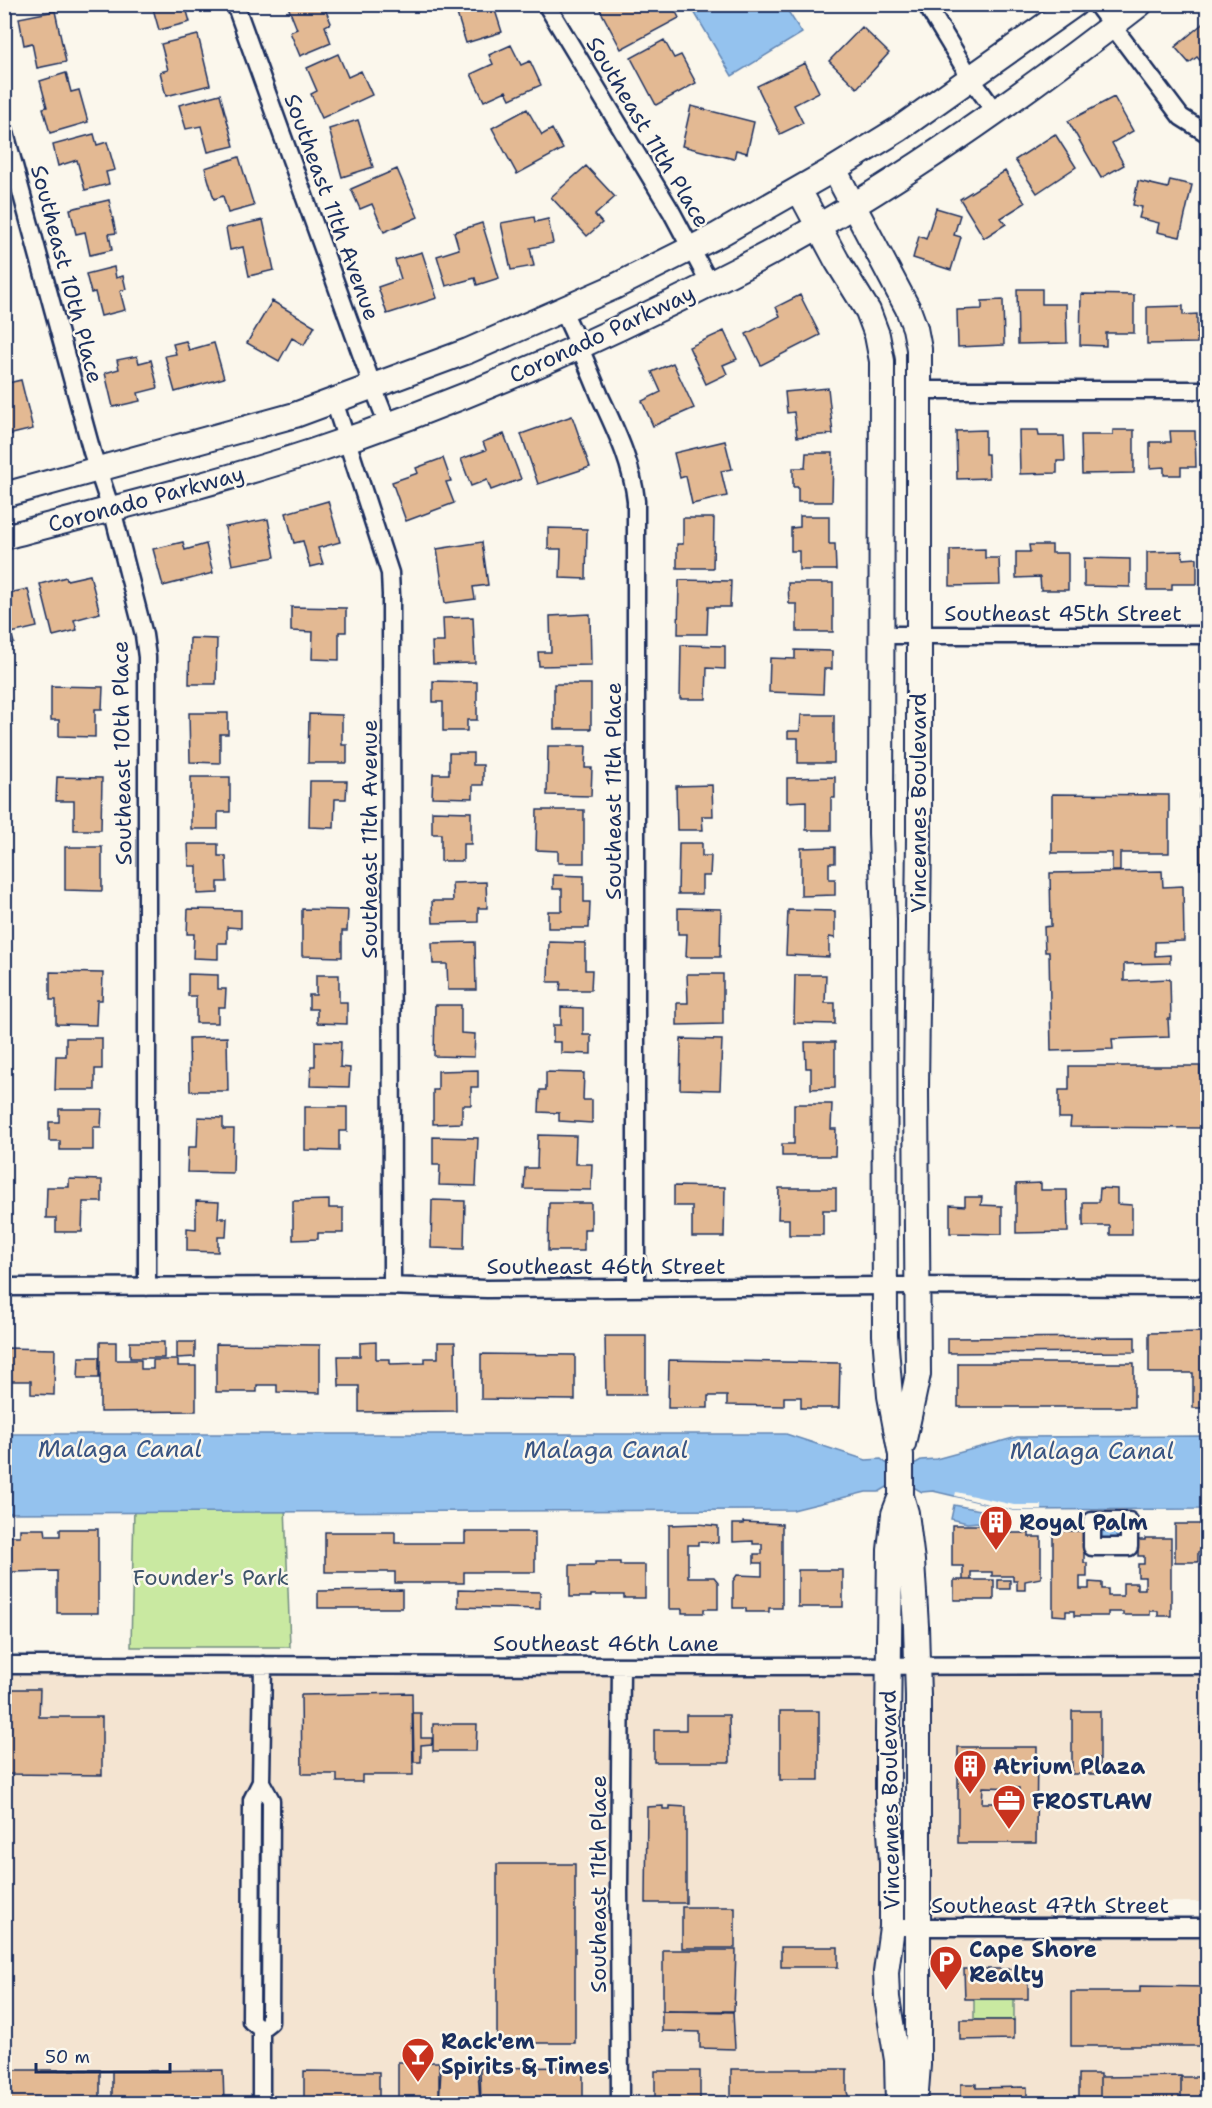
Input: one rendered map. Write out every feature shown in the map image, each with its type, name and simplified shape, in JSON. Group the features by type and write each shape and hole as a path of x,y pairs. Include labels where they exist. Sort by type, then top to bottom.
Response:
{"street":[{"name":"Southeast 11th Avenue","path":"235,4 388,425"},
{"name":"Southeast 11th Place","path":"546,4 665,201 710,284"},
{"path":"926,4 970,77 996,113"},
{"name":"Coronado Parkway","path":"4,495 219,437 334,401 468,351 563,311 691,249 799,190 899,129 1075,4"},
{"path":"1096,4 1181,117 1208,134"},
{"name":"Coronado Parkway","path":"4,537 254,470 347,440 503,380 580,347 710,284 853,206 996,113 1140,4"},
{"name":"Southeast 10th Place","path":"4,129 92,452 112,509 134,594 147,657 147,1287"},
{"name":"Vincennes Boulevard","path":"834,169 908,309 915,328 919,350 916,1089 918,1374 901,1455"},
{"name":"Vincennes Boulevard","path":"799,190 818,227 868,311 877,335 882,361 881,833 884,920 885,1335 890,1396 901,1455 901,1496 906,1514 912,1561 917,1665 918,2065 915,2103"},
{"name":"Southeast 11th Place","path":"563,311 628,459 636,501 636,1287"},
{"path":"920,390 1208,390"},
{"name":"Southeast 11th Avenue","path":"334,401 390,573 392,1286"},
{"name":"Southeast 45th Street","path":"882,635 1208,635"},
{"name":"Southeast 46th Street","path":"4,1287 392,1286 487,1289 886,1286 1208,1287"},
{"name":"Vincennes Boulevard","path":"898,2103 897,2060 886,1980 886,1963 892,1927 891,1834 888,1800 890,1550 894,1514 901,1496"},
{"name":"Southeast 46th Lane","path":"4,1665 1208,1665"},
{"path":"261,2103 261,2030 251,2021 251,1917 252,1800 261,1782 262,1665"},
{"name":"Southeast 11th Place","path":"620,2103 621,1666"},
{"name":"Southeast 47th Street","path":"892,1927 1208,1927"}],"shaded area":[{"path":"5,1667 879,1670 888,2103 5,2104"},
{"path":"927,1670 1207,1670 1207,1902 1074,1902 1067,1906 1066,1918 1067,1924 1207,1927 1207,2103 924,2104"}],"green space":[{"name":"Founder's Park","path":"285,1505 290,1647 131,1647 134,1507"},
{"path":"974,1999 1014,1999 1014,2020 974,2020"}],"water":[{"path":"690,5 784,5 802,33 732,76"},
{"name":"Malaga Canal","path":"5,1434 786,1434 866,1460 881,1459 886,1463 916,1463 1017,1437 1207,1436 1207,1509 1013,1510 933,1491 922,1492 915,1488 887,1487 879,1492 866,1492 793,1510 5,1513"},
{"path":"954,1505 981,1510 979,1522 967,1523 951,1519"},
{"path":"1098,1526 1125,1527 1125,1542 1098,1542"}],"pier":[{"path":"956,1492 1014,1505 1042,1505 1042,1510 1013,1510 955,1496"}],"building":[{"path":"140,4 185,4 190,22 159,30 152,5 141,7"},
{"path":"287,4 313,4 314,6 323,4 331,23 325,26 331,43 300,56 290,32 297,29"},
{"path":"454,4 493,4 502,32 466,43"},
{"path":"597,4 645,4 647,7 651,4 672,4 679,18 621,49"},
{"path":"55,11 66,62 37,68 32,43 24,45 19,18"},
{"path":"1208,19 1208,63 1205,66 1197,57 1189,63 1175,47"},
{"path":"862,27 889,53 857,88 829,61"},
{"path":"198,35 210,85 166,96 160,72 168,70 161,44"},
{"path":"664,40 674,58 681,55 696,83 656,105 631,58"},
{"path":"511,45 521,65 530,61 541,85 510,99 506,91 484,101 471,74 493,64 489,55"},
{"path":"338,54 348,77 361,71 372,95 322,118 311,94 317,91 307,68"},
{"path":"805,63 819,92 794,105 803,123 780,134 757,86"},
{"path":"66,73 71,92 79,90 88,122 50,133 43,108 47,107 40,81"},
{"path":"220,94 234,146 208,152 201,126 186,129 179,105"},
{"path":"1114,97 1133,131 1112,143 1124,165 1101,178 1068,121"},
{"path":"691,106 754,122 747,153 736,150 734,159 682,146"},
{"path":"527,109 542,135 552,129 563,149 517,174 492,128"},
{"path":"358,120 373,167 342,177 329,129"},
{"path":"94,134 97,145 107,142 115,170 106,172 109,184 85,190 77,160 58,166 53,145"},
{"path":"1055,134 1076,167 1037,193 1015,160"},
{"path":"239,157 254,206 228,213 223,196 214,199 205,168"},
{"path":"586,166 615,197 595,215 602,223 587,236 551,197"},
{"path":"397,169 418,217 384,232 372,204 360,209 351,189"},
{"path":"1005,171 1025,203 1001,218 1006,224 984,238 960,199"},
{"path":"1170,180 1192,185 1180,237 1157,232 1159,223 1139,218 1142,207 1133,205 1138,181 1168,188"},
{"path":"109,200 116,233 109,234 112,250 90,255 85,232 76,234 70,209"},
{"path":"936,208 960,215 954,235 961,237 951,270 913,258 919,236 926,239"},
{"path":"534,217 535,222 548,219 553,243 530,248 534,266 511,270 501,223"},
{"path":"263,220 274,270 249,276 243,247 230,250 226,228"},
{"path":"482,223 499,278 477,285 475,278 446,286 437,256 459,249 454,232"},
{"path":"422,252 437,298 387,314 378,287 401,279 395,260"},
{"path":"114,267 116,278 123,276 126,289 120,291 125,310 101,316 95,292 91,293 86,274"},
{"path":"1017,289 1042,289 1042,304 1066,304 1067,343 1018,344"},
{"path":"1081,294 1134,295 1134,333 1106,333 1106,346 1080,345"},
{"path":"800,295 820,335 761,365 746,334 780,316 776,307"},
{"path":"4,300 10,320 4,321"},
{"path":"1003,300 1004,345 958,347 957,310 982,309 982,301"},
{"path":"272,301 315,326 304,345 292,338 279,361 247,343"},
{"path":"1183,306 1183,315 1197,314 1197,343 1147,344 1147,307"},
{"path":"4,329 9,348 4,349"},
{"path":"724,331 737,359 723,365 727,374 706,384 689,347"},
{"path":"186,341 189,350 214,343 224,378 175,392 165,356 176,354 173,344"},
{"path":"137,356 139,363 151,360 158,388 138,393 140,401 113,407 105,373 119,369 117,360"},
{"path":"673,363 694,408 653,426 642,401 661,392 652,372"},
{"path":"21,380 33,429 4,436 4,384"},
{"path":"828,388 833,434 797,437 794,412 787,413 785,392"},
{"path":"572,416 590,467 538,484 521,434"},
{"path":"985,430 985,454 988,454 989,478 957,479 956,431"},
{"path":"1019,430 1038,430 1039,436 1064,436 1065,461 1057,461 1057,473 1020,474"},
{"path":"1113,430 1134,430 1134,473 1082,474 1081,435 1113,435"},
{"path":"1170,431 1195,431 1196,467 1181,467 1181,475 1164,475 1164,467 1150,468 1150,442 1171,442"},
{"path":"504,434 521,479 491,490 487,480 471,486 461,459 486,450 483,442"},
{"path":"725,441 732,469 721,471 727,496 692,504 686,476 680,478 674,453"},
{"path":"806,453 833,453 832,502 798,502 798,487 793,487 793,468 805,468"},
{"path":"443,458 451,481 446,482 454,503 406,521 392,482 418,473 416,468"},
{"path":"328,501 340,542 318,548 323,564 310,567 303,541 294,543 286,513"},
{"path":"800,516 829,516 829,544 835,544 836,570 799,570 799,551 791,551 791,528 800,527"},
{"path":"683,518 714,518 713,568 677,568 677,544 683,544"},
{"path":"268,519 275,557 232,565 225,527"},
{"path":"548,528 587,529 586,579 560,578 561,549 548,549"},
{"path":"183,542 185,550 206,544 213,573 163,586 153,549"},
{"path":"482,542 488,585 473,587 475,599 445,603 437,549"},
{"path":"1029,545 1052,545 1052,553 1068,553 1068,590 1041,590 1040,577 1016,578 1016,552 1030,552"},
{"path":"985,549 985,558 999,558 1000,585 950,586 950,550"},
{"path":"1182,551 1183,559 1197,558 1197,584 1172,584 1172,590 1147,590 1147,552"},
{"path":"1084,558 1130,559 1130,587 1084,586"},
{"path":"90,575 100,613 74,620 77,630 53,636 40,584 66,577 67,580"},
{"path":"679,580 731,581 730,607 708,607 707,634 678,634"},
{"path":"788,583 833,583 833,632 797,632 797,604 789,604"},
{"path":"28,589 37,627 11,633 14,643 4,645 4,594"},
{"path":"291,607 346,608 346,632 339,632 339,660 312,659 313,632 291,631"},
{"path":"590,614 591,665 539,666 538,652 551,652 550,616"},
{"path":"473,617 475,663 433,664 432,642 444,642 443,618"},
{"path":"190,638 217,639 216,684 189,684"},
{"path":"681,645 725,646 725,669 707,668 706,699 680,699"},
{"path":"795,650 832,651 832,669 824,669 823,694 769,692 770,658 795,659"},
{"path":"433,681 477,682 477,720 467,720 467,731 443,731 443,702 433,702"},
{"path":"554,684 591,684 591,729 554,729"},
{"path":"51,686 103,687 102,709 95,709 95,737 59,736 59,720 51,720"},
{"path":"189,713 228,713 228,734 220,734 220,763 190,762"},
{"path":"309,714 342,715 342,745 347,745 347,763 308,763"},
{"path":"801,715 834,715 834,763 798,763 798,738 788,738 788,731 800,731"},
{"path":"548,746 586,746 585,768 592,768 591,796 547,795"},
{"path":"449,753 473,753 473,765 483,765 483,785 473,785 473,798 432,797 433,774 449,774"},
{"path":"57,777 102,778 101,830 74,830 74,801 56,801"},
{"path":"191,777 230,777 230,812 218,812 218,829 191,829"},
{"path":"835,777 835,798 831,798 831,830 806,830 806,801 787,802 787,778"},
{"path":"310,781 347,781 346,799 335,799 334,828 309,827"},
{"path":"712,785 713,816 702,816 703,830 677,830 676,786"},
{"path":"1052,794 1169,795 1169,853 1120,853 1120,871 1112,871 1112,853 1052,853"},
{"path":"1199,794 1208,794 1208,869 1200,869"},
{"path":"537,810 584,810 584,863 558,863 558,851 536,850"},
{"path":"432,811 471,812 471,844 463,844 463,861 441,861 441,834 432,834"},
{"path":"679,843 702,843 702,856 711,856 710,876 702,876 702,894 678,894"},
{"path":"188,844 218,844 218,856 226,856 227,882 218,882 218,893 197,894 197,866 189,866"},
{"path":"65,847 102,847 102,891 65,890"},
{"path":"835,847 835,863 829,863 829,879 835,879 835,895 801,896 801,848"},
{"path":"1162,871 1163,887 1183,886 1184,941 1155,942 1155,956 1170,955 1170,963 1124,964 1124,981 1170,979 1169,1037 1112,1039 1113,1049 1051,1051 1049,952 1045,952 1044,927 1051,926 1050,873"},
{"path":"553,875 584,876 584,902 590,902 589,928 548,928 548,911 562,911 562,889 553,889"},
{"path":"486,882 487,908 478,908 478,922 433,923 432,901 453,901 452,883"},
{"path":"678,908 721,909 720,957 686,957 687,934 678,934"},
{"path":"188,909 241,910 241,928 227,927 227,943 218,943 218,959 193,958 194,934 187,934"},
{"path":"302,909 348,910 347,931 342,931 342,957 302,956"},
{"path":"788,910 835,911 835,938 829,937 829,957 786,955"},
{"path":"475,942 476,990 448,990 447,964 433,964 432,943"},
{"path":"549,942 585,943 585,970 592,970 591,990 560,990 561,982 548,982"},
{"path":"50,972 103,973 102,1000 97,1000 96,1025 56,1024 56,1000 50,1000"},
{"path":"188,974 218,975 218,989 226,989 225,1007 218,1007 218,1023 196,1023 196,996 188,996"},
{"path":"687,974 723,974 723,1024 677,1025 677,1003 688,1003"},
{"path":"316,975 339,975 339,1002 347,1002 347,1024 317,1023 317,1009 309,1009 309,995 316,995"},
{"path":"795,975 826,975 825,1003 835,1003 835,1024 794,1023"},
{"path":"435,1005 461,1005 461,1033 475,1034 474,1057 434,1056"},
{"path":"561,1007 583,1008 583,1035 591,1035 591,1054 561,1053 561,1042 553,1042 553,1025 561,1025"},
{"path":"227,1037 228,1091 190,1091 189,1038"},
{"path":"66,1038 102,1038 102,1069 95,1069 95,1090 55,1090 56,1056 66,1056"},
{"path":"681,1039 722,1040 720,1090 680,1089"},
{"path":"315,1041 341,1042 340,1067 350,1068 349,1087 310,1086 311,1066 315,1066"},
{"path":"805,1042 835,1042 835,1088 811,1089 811,1068 806,1068"},
{"path":"1069,1066 1200,1066 1200,1076 1208,1076 1208,1112 1200,1112 1200,1128 1070,1127 1071,1118 1059,1118 1059,1090 1069,1090"},
{"path":"478,1070 478,1087 471,1087 471,1105 462,1105 462,1123 433,1124 433,1090 438,1090 438,1071"},
{"path":"546,1072 584,1073 583,1100 592,1100 592,1123 559,1121 559,1113 539,1112 540,1090 546,1090"},
{"path":"794,1104 832,1104 831,1129 836,1129 835,1156 782,1156 782,1144 794,1144"},
{"path":"305,1107 347,1107 347,1131 339,1131 339,1151 305,1150"},
{"path":"59,1109 102,1109 101,1127 93,1127 93,1150 60,1150 60,1141 49,1141 49,1122 59,1122"},
{"path":"198,1117 223,1118 223,1129 234,1129 233,1173 187,1172 188,1147 197,1147"},
{"path":"538,1135 576,1136 575,1164 592,1164 591,1190 524,1189 525,1168 537,1168"},
{"path":"433,1137 478,1138 476,1186 439,1185 440,1165 433,1165"},
{"path":"69,1179 102,1180 102,1202 83,1202 82,1232 56,1232 56,1218 46,1218 47,1187 69,1187"},
{"path":"1041,1183 1041,1190 1067,1190 1068,1232 1016,1233 1016,1184"},
{"path":"674,1186 725,1187 724,1237 692,1237 692,1206 674,1206"},
{"path":"779,1188 836,1188 836,1210 823,1210 823,1235 789,1235 789,1219 778,1219"},
{"path":"1100,1188 1117,1189 1117,1204 1132,1205 1132,1235 1110,1235 1110,1226 1083,1226 1083,1202 1099,1202"},
{"path":"965,1197 982,1197 981,1205 1002,1206 1002,1234 950,1233 950,1205 965,1206"},
{"path":"329,1200 329,1208 343,1208 343,1233 318,1233 318,1239 293,1240 293,1201"},
{"path":"432,1200 465,1201 464,1249 431,1248"},
{"path":"196,1201 219,1202 218,1218 227,1218 226,1237 218,1237 218,1252 187,1251 187,1228 196,1229"},
{"path":"549,1203 591,1203 591,1229 584,1229 584,1251 548,1251"},
{"path":"1202,1332 1202,1358 1208,1357 1208,1408 1193,1408 1193,1373 1149,1373 1149,1333"},
{"path":"1204,1334 1208,1334 1208,1349 1204,1349"},
{"path":"605,1336 646,1336 646,1395 606,1395"},
{"path":"1135,1337 1135,1352 948,1353 948,1338"},
{"path":"100,1342 116,1342 116,1360 141,1360 141,1369 153,1369 153,1360 178,1360 178,1366 196,1366 196,1411 100,1412"},
{"path":"130,1342 164,1342 164,1358 130,1358"},
{"path":"177,1342 195,1342 195,1357 177,1358"},
{"path":"376,1342 376,1359 390,1359 390,1364 425,1363 425,1358 438,1358 438,1342 455,1342 456,1411 359,1412 359,1386 339,1386 338,1356 360,1356 360,1343"},
{"path":"216,1344 320,1345 320,1393 277,1392 277,1385 257,1385 257,1392 216,1392"},
{"path":"4,1348 55,1349 54,1395 31,1394 31,1381 4,1381"},
{"path":"481,1354 575,1355 575,1400 481,1399"},
{"path":"79,1357 99,1357 99,1378 78,1378"},
{"path":"669,1360 840,1363 839,1408 801,1408 801,1397 784,1397 784,1406 727,1405 727,1396 708,1396 708,1408 668,1408"},
{"path":"958,1363 1134,1363 1134,1407 958,1407"},
{"path":"743,1522 782,1524 782,1608 769,1608 769,1612 746,1612 746,1608 733,1608 733,1581 737,1575 762,1576 762,1563 754,1563 754,1554 762,1554 762,1544 753,1544 753,1541 733,1542 733,1524 743,1524"},
{"path":"1175,1524 1208,1524 1208,1552 1198,1552 1198,1562 1175,1562"},
{"path":"669,1525 718,1526 718,1543 698,1542 698,1545 688,1545 688,1577 714,1577 718,1582 718,1609 704,1609 704,1613 682,1613 682,1609 669,1609"},
{"name":"Royal Palm","path":"952,1525 987,1525 987,1529 998,1529 998,1533 1029,1533 1029,1537 1041,1537 1041,1578 1025,1581 1025,1590 1017,1590 1017,1581 1013,1581 1013,1576 992,1576 992,1572 971,1572 971,1580 963,1580 963,1566 952,1566"},
{"path":"4,1529 6,1529 6,1536 20,1536 20,1529 45,1529 46,1536 60,1536 60,1529 98,1529 98,1613 57,1613 57,1571 10,1572 10,1569 4,1569"},
{"path":"1053,1531 1084,1531 1084,1563 1087,1563 1087,1577 1080,1577 1080,1589 1089,1589 1089,1582 1102,1583 1102,1589 1108,1589 1108,1596 1123,1596 1123,1583 1137,1583 1137,1589 1145,1589 1145,1577 1138,1577 1138,1564 1144,1564 1144,1556 1138,1556 1138,1540 1171,1538 1171,1616 1158,1616 1158,1611 1150,1611 1150,1615 1123,1615 1123,1612 1108,1612 1108,1616 1074,1616 1074,1611 1066,1611 1066,1616 1053,1615"},
{"path":"325,1532 395,1532 395,1543 465,1543 465,1532 535,1532 535,1572 464,1572 464,1583 395,1583 395,1572 325,1572"},
{"path":"595,1562 645,1565 645,1598 624,1598 624,1595 570,1597 570,1565 595,1565"},
{"path":"798,1570 843,1570 843,1607 798,1607"},
{"path":"954,1580 994,1580 994,1600 954,1600"},
{"path":"998,1580 1010,1580 1010,1589 998,1589"},
{"path":"402,1590 402,1608 318,1608 318,1591"},
{"path":"458,1590 540,1592 540,1609 458,1607"},
{"path":"4,1689 40,1689 39,1717 102,1717 102,1775 4,1774"},
{"path":"412,1693 413,1775 362,1775 362,1782 337,1782 337,1774 302,1774 301,1695"},
{"path":"780,1711 819,1711 819,1780 780,1780"},
{"path":"1072,1711 1100,1711 1100,1774 1072,1774"},
{"path":"413,1713 421,1713 421,1738 432,1738 432,1744 421,1745 421,1762 414,1762"},
{"path":"686,1715 729,1715 730,1762 654,1762 654,1730 686,1730"},
{"path":"433,1724 477,1724 476,1751 433,1751"},
{"path":"1201,1727 1208,1727 1208,1781 1201,1781"},
{"name":"Atrium Plaza","path":"958,1747 1037,1747 1036,1843 958,1843","holes":["983,1787 1019,1788 1019,1803 982,1803"]},
{"path":"663,1806 663,1809 670,1809 670,1806 686,1807 686,1903 646,1903 647,1807"},
{"path":"497,1864 575,1864 575,2043 497,2043"},
{"path":"682,1907 735,1907 735,1948 682,1948"},
{"path":"781,1947 838,1947 838,1967 781,1967"},
{"path":"663,1950 736,1950 734,2011 663,2011"},
{"path":"964,1969 1028,1969 1028,1999 965,1999"},
{"path":"1140,1986 1208,1987 1208,2046 1071,2046 1071,1992 1140,1992"},
{"path":"662,2011 733,2012 735,2049 700,2048 700,2032 662,2031"},
{"path":"960,2020 1014,2020 1014,2039 960,2040"},
{"name":"Rack'em Spirits & Times","path":"398,2062 439,2062 439,2104 398,2104"},
{"path":"583,2067 583,2104 481,2104 480,2068"},
{"path":"731,2069 847,2069 849,2098 847,2104 731,2104"},
{"path":"4,2070 100,2070 100,2104 4,2104"},
{"path":"223,2070 224,2104 112,2104 112,2071"},
{"path":"441,2070 478,2070 480,2104 439,2104"},
{"path":"304,2071 379,2072 379,2104 304,2104"},
{"path":"655,2071 700,2071 700,2104 655,2104"},
{"path":"1079,2074 1100,2074 1100,2104 1079,2104"},
{"path":"1181,2076 1181,2104 1100,2104 1100,2077"},
{"path":"1181,2077 1208,2077 1208,2104 1181,2104"},
{"path":"961,2084 976,2084 976,2088 1027,2087 1027,2104 961,2104"}],"place":[{"name":"Royal Palm","path":"996,1551"},
{"name":"Atrium Plaza","path":"970,1795"},
{"name":"FROSTLAW","path":"1009,1830"},
{"name":"Cape Shore Realty","path":"946,1991"},
{"name":"Rack'em Spirits & Times","path":"418,2083"}]}
